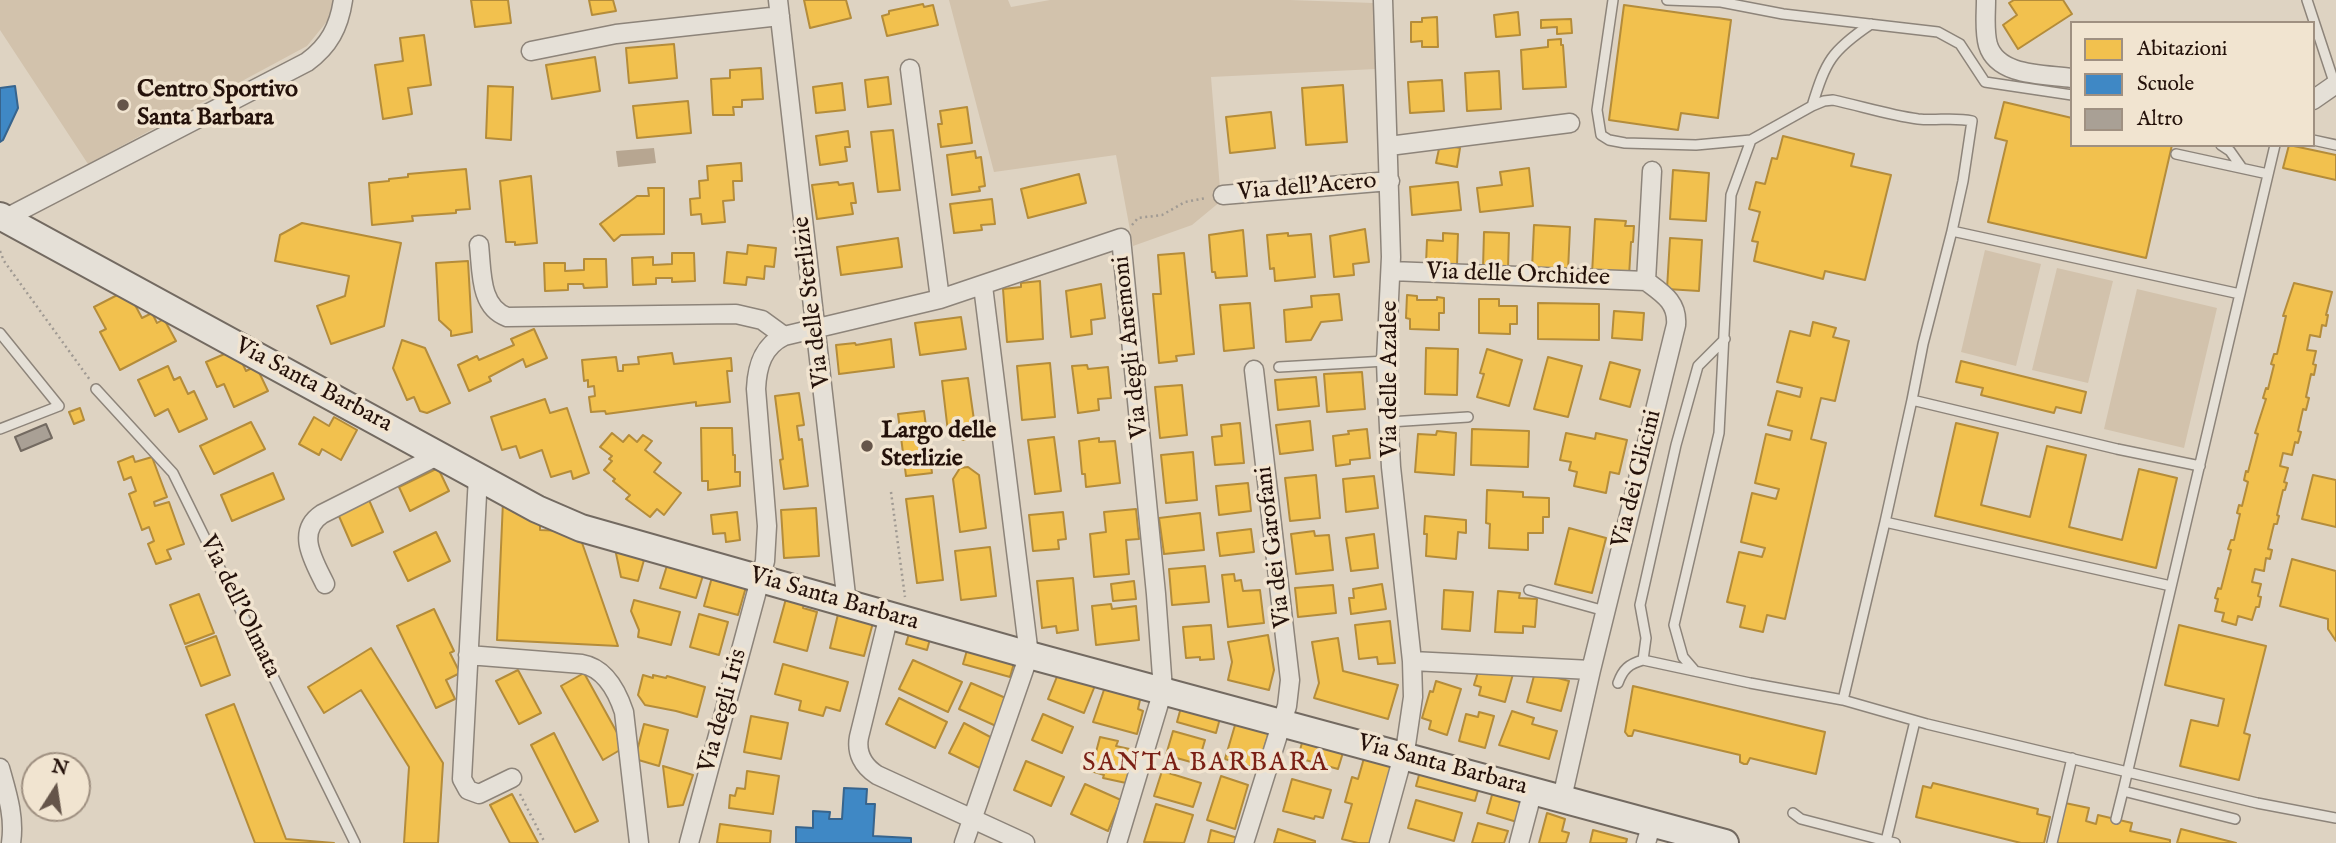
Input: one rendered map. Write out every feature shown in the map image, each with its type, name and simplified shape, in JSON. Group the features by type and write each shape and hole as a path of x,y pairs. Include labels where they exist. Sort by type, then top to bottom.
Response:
{"street":[{"path":"2,218 307,62 331,39 339,21 343,0"},
{"name":"Via delle Azalee","path":"1379,843 1403,756 1413,697 1412,661 1391,467 1386,361 1391,271 1383,0"},
{"path":"1986,0 1986,36 1997,61 2018,70 2070,78"},
{"path":"531,51 779,8"},
{"name":"Via delle Sterlizie","path":"779,8 847,604"},
{"path":"910,69 940,299"},
{"path":"2315,99 2335,84"},
{"path":"1389,146 1570,123"},
{"path":"1646,281 1653,171"},
{"name":"Via dell'Acero","path":"1223,195 1390,181"},
{"name":"Via Santa Barbara","path":"2,218 545,513 572,525 1281,724 1562,798 1649,833 1725,843"},
{"name":"Via degli Anemoni","path":"784,336 940,299 1121,238 1163,690"},
{"path":"479,245 488,303 496,312 507,317 736,314 762,320 784,336"},
{"name":"Via delle Orchidee","path":"1391,271 1646,281"},
{"name":"Via dei Glicini","path":"1562,798 1676,325 1677,314 1672,302 1646,281"},
{"path":"964,843 1029,654 983,286"},
{"name":"Via degli Iris","path":"689,843 766,553 767,526 756,381 765,353 784,336"},
{"name":"Via dei Garofani","path":"1244,843 1281,724 1289,693 1290,668 1254,370"},
{"path":"325,584 308,543 313,522 323,514 439,455"},
{"path":"478,476 462,775 468,790 479,794 512,778"},
{"path":"899,618 859,737 861,759 877,775 1025,843"},
{"path":"468,655 586,664 602,673 617,695 624,712 639,843"},
{"path":"1412,661 1591,670"},
{"path":"1117,843 1163,690"},
{"path":"0,768 11,808 13,842"},
{"path":"1519,843 1533,790"}],"lane":[{"path":"1613,0 1597,110 1601,135 1609,140 1696,145 1751,140 1812,106 1832,100 1912,118 1935,121 1959,118 1972,121 1952,231 1923,344 1843,701"},
{"path":"1667,0 1721,2 1783,14 1930,30 1947,35 1960,44 1985,82 2070,96"},
{"path":"2307,0 2314,21"},
{"path":"1812,106 1821,77 1836,50 1871,24"},
{"path":"2315,24 2335,84"},
{"path":"1695,671 1683,657 1674,625 1718,433 1731,195 1751,140"},
{"path":"2315,140 2336,145"},
{"path":"2224,147 2242,168"},
{"path":"2116,819 2275,147"},
{"path":"2176,154 2268,174"},
{"path":"1952,231 2240,294"},
{"path":"0,429 59,406 1,336"},
{"path":"1643,660 1646,638 1640,605 1676,445 1698,366 1725,339"},
{"path":"1279,368 1386,361"},
{"name":"Via dell'Olmata","path":"96,389 173,473 355,843"},
{"path":"1912,400 2200,466"},
{"path":"1389,422 1468,417"},
{"path":"1885,522 2171,586"},
{"path":"1529,590 1605,611"},
{"path":"1618,683 1622,671 1631,663 1643,660 1843,701 2257,803 2336,818"},
{"path":"1793,813 1801,819 1890,842 1915,720"},
{"path":"2052,843 2072,758"},
{"path":"2123,791 2235,819"}],"path":[{"path":"1121,238 1138,218 1162,215 1185,202 1223,195"},
{"path":"0,251 4,261 96,389"},
{"path":"891,492 899,618"},
{"path":"512,778 545,843"}],"shaded area":[{"name":"Centro Sportivo Santa Barbara","path":"0,0 334,0 333,14 307,46 88,164 0,30"},
{"path":"949,0 1008,0 1011,7 1050,0 1290,0 1373,3 1376,69 1211,77 1221,201 1192,225 1133,246 1116,155 994,172"},
{"path":"654,148 656,163 618,167 616,151"},
{"path":"1985,250 2041,264 2016,366 1961,352"},
{"path":"2057,268 2113,281 2088,383 2032,370"},
{"path":"2137,289 2217,308 2184,448 2104,429"}],"building: Abitazioni":[{"path":"471,0 508,0 511,23 475,27"},
{"path":"589,0 613,0 616,11 592,15"},
{"path":"804,0 846,0 851,18 810,28"},
{"path":"2014,0 2063,0 2072,14 2018,49 2003,25 2017,15 2009,3"},
{"path":"923,4 924,7 933,5 938,25 887,36 882,16 889,14 889,11"},
{"path":"1624,5 1731,20 1718,118 1681,113 1678,130 1609,120"},
{"path":"1518,12 1520,35 1496,37 1494,15"},
{"path":"1437,17 1438,47 1422,47 1422,41 1411,42 1411,22"},
{"path":"1571,19 1572,33 1557,34 1557,27 1541,28 1541,20"},
{"path":"424,35 431,85 408,88 412,114 383,119 375,65 403,61 400,38"},
{"path":"1561,39 1566,87 1523,89 1521,50 1548,47 1548,40"},
{"path":"674,44 677,78 629,83 626,48"},
{"path":"595,57 600,91 552,99 546,65"},
{"path":"761,68 763,99 742,100 742,107 733,107 734,115 713,115 711,79 730,78 730,70"},
{"path":"1499,71 1501,109 1467,111 1465,73"},
{"path":"888,77 891,104 868,107 865,80"},
{"path":"1442,80 1444,111 1410,113 1408,82"},
{"path":"842,83 845,110 816,113 813,87"},
{"path":"1343,85 1347,142 1306,145 1302,88"},
{"path":"488,86 513,87 511,140 486,138"},
{"path":"688,101 691,133 637,138 633,106"},
{"path":"2004,102 2070,118 2070,147 2172,147 2146,258 1988,222 2007,141 1995,138"},
{"path":"967,107 972,143 941,147 938,124 942,124 940,111"},
{"path":"1271,112 1275,148 1230,153 1226,117"},
{"path":"893,130 900,190 878,192 871,132"},
{"path":"848,131 850,147 845,147 847,161 820,165 816,136"},
{"path":"1783,136 1854,154 1851,166 1891,175 1865,280 1825,271 1823,279 1754,261 1758,242 1752,241 1760,212 1749,209 1756,182 1765,184 1772,158 1777,159"},
{"path":"1440,144 1460,148 1457,167 1436,163"},
{"path":"2288,147 2336,155 2336,180 2283,168"},
{"path":"975,151 976,158 981,157 985,186 979,187 980,191 952,195 947,155"},
{"path":"741,163 742,181 733,181 734,200 723,201 725,222 702,224 701,214 691,215 690,199 700,198 699,181 708,180 707,166"},
{"path":"1529,168 1533,206 1480,212 1477,188 1502,185 1500,172"},
{"path":"466,169 470,209 456,210 456,213 412,216 413,221 372,225 369,183 408,177 408,174"},
{"path":"1673,170 1709,173 1706,221 1670,219"},
{"path":"1079,174 1086,203 1028,218 1021,189"},
{"path":"531,176 537,243 515,245 515,242 506,242 500,181"},
{"path":"838,182 839,185 853,183 856,203 851,203 853,214 817,219 812,185"},
{"path":"1458,182 1461,210 1412,215 1410,187"},
{"path":"648,188 664,188 664,234 621,235 614,241 600,224 637,196 649,196"},
{"path":"992,199 995,224 981,225 982,230 954,233 950,204"},
{"path":"1595,219 1626,221 1625,226 1634,226 1629,276 1592,274"},
{"path":"302,223 401,243 384,326 331,344 317,306 345,296 349,276 275,261 280,235"},
{"path":"1534,225 1570,227 1568,271 1532,269"},
{"path":"1365,229 1369,262 1353,264 1354,275 1334,277 1330,236"},
{"path":"1243,230 1247,276 1216,278 1215,272 1212,272 1209,235"},
{"path":"1484,232 1509,233 1508,269 1483,268"},
{"path":"1288,233 1288,236 1311,234 1315,277 1275,281 1274,268 1270,269 1267,235"},
{"path":"1443,233 1458,234 1457,265 1426,264 1427,240 1443,241"},
{"path":"898,238 902,267 841,275 837,247"},
{"path":"1670,238 1702,240 1699,291 1667,289"},
{"path":"748,245 776,248 774,267 765,266 764,279 747,277 746,285 724,283 727,252 747,254"},
{"path":"672,253 694,253 695,281 672,282 672,278 656,278 656,284 633,285 632,258 653,257 653,265 672,264"},
{"path":"1184,253 1194,354 1176,356 1177,361 1159,363 1153,294 1161,294 1158,255"},
{"path":"584,259 606,259 607,287 584,288 583,284 568,284 568,290 545,291 544,263 565,263 565,271 584,270"},
{"path":"468,261 472,332 451,336 451,331 439,320 436,263"},
{"path":"1040,281 1043,339 1007,342 1003,289"},
{"path":"2294,283 2332,292 2326,326 2322,325 2320,337 2310,335 2307,350 2316,351 2313,364 2316,365 2314,375 2311,374 2306,397 2309,398 2306,410 2303,409 2298,443 2295,442 2292,455 2283,453 2280,466 2288,468 2284,482 2287,483 2268,549 2272,550 2270,559 2266,558 2264,571 2255,569 2252,582 2261,584 2259,607 2256,607 2252,620 2238,616 2236,625 2222,621 2224,613 2215,611 2218,599 2215,598 2218,588 2221,589 2231,550 2228,549 2231,540 2234,540 2240,514 2237,513 2239,505 2242,506 2248,482 2244,480 2246,471 2248,472 2258,434 2255,433 2266,399 2263,398 2266,388 2268,389 2274,365 2271,364 2274,354 2277,354 2286,316 2283,316"},
{"path":"1101,284 1105,318 1091,320 1092,334 1071,337 1066,291"},
{"path":"127,290 142,318 152,313 157,323 164,319 176,341 120,370 100,332 106,329 94,307"},
{"path":"1339,294 1342,320 1321,322 1311,340 1286,342 1284,310 1312,307 1311,296"},
{"path":"1407,295 1417,296 1417,300 1444,298 1444,313 1439,313 1439,330 1410,329 1410,319 1406,318"},
{"path":"1479,299 1499,299 1499,306 1517,306 1517,324 1510,324 1510,334 1479,333"},
{"path":"1250,303 1254,348 1224,351 1220,305"},
{"path":"1538,303 1599,304 1599,340 1538,339"},
{"path":"1614,311 1644,313 1642,340 1612,338"},
{"path":"961,317 966,349 920,355 915,323"},
{"path":"1813,322 1836,328 1833,337 1849,341 1835,401 1821,398 1811,439 1826,443 1785,619 1767,615 1763,632 1740,627 1745,606 1727,602 1739,552 1762,557 1765,548 1741,542 1752,493 1776,499 1779,489 1755,483 1766,434 1790,440 1792,431 1768,425 1777,391 1800,397 1802,388 1777,382 1790,331 1810,336"},
{"path":"534,329 547,358 526,367 523,359 489,377 491,381 469,391 458,365 477,356 479,360 514,345 511,339"},
{"path":"891,339 894,367 839,374 836,345 856,345"},
{"path":"402,340 425,348 450,403 427,413 420,411 414,397 407,400 393,368"},
{"path":"1426,348 1458,349 1457,395 1425,394"},
{"path":"236,349 246,371 256,366 268,391 234,407 224,384 217,387 206,362"},
{"path":"1487,349 1522,360 1509,406 1477,397 1484,374 1480,373"},
{"path":"672,353 674,364 731,358 732,371 727,371 730,402 696,406 696,402 606,414 605,411 591,412 589,397 595,396 594,386 588,387 588,380 584,381 582,360 616,357 618,371 623,371 623,365 639,364 638,357"},
{"path":"1548,357 1582,366 1568,417 1534,409"},
{"path":"1961,361 2086,392 2081,413 2056,407 2054,413 1981,395 1983,388 1956,382"},
{"path":"1610,362 1640,370 1630,407 1600,399"},
{"path":"1050,363 1055,417 1022,420 1017,366"},
{"path":"1087,365 1088,369 1108,367 1111,398 1098,399 1099,410 1078,413 1072,366"},
{"path":"168,366 174,380 180,377 188,394 194,391 207,419 179,432 168,409 155,416 138,380"},
{"path":"1362,372 1365,409 1327,412 1324,374"},
{"path":"1316,377 1319,406 1278,410 1275,380"},
{"path":"968,378 975,427 965,440 961,440 948,432 942,381"},
{"path":"1182,385 1187,435 1160,438 1155,387"},
{"path":"799,393 804,425 797,426 799,440 802,439 808,486 784,489 775,396"},
{"path":"545,399 550,413 567,408 589,473 573,479 571,471 551,477 542,450 520,458 516,446 502,450 491,417"},
{"path":"80,408 84,420 74,424 69,412"},
{"path":"924,411 932,473 906,476 898,414"},
{"path":"314,417 329,426 334,417 357,430 341,460 322,449 319,455 299,444"},
{"path":"1310,421 1313,450 1280,454 1276,425"},
{"path":"251,422 265,449 214,474 200,446"},
{"path":"1240,423 1244,463 1215,465 1212,437 1222,436 1221,425"},
{"path":"1956,423 1998,433 1981,505 2030,517 2047,446 2086,455 2069,527 2122,540 2139,469 2177,478 2156,568 1935,516"},
{"path":"701,428 732,428 735,472 740,472 740,486 708,490 708,481 702,481"},
{"path":"1367,429 1370,458 1350,460 1350,464 1336,466 1333,436"},
{"path":"1472,429 1529,431 1528,467 1471,465"},
{"path":"1437,431 1456,433 1454,475 1415,472 1418,434 1436,435"},
{"path":"612,433 623,442 629,435 637,442 643,435 652,441 645,450 661,463 654,472 681,493 664,515 657,509 650,517 626,499 630,495 604,470 612,461 609,459 612,456 600,447"},
{"path":"1566,433 1595,439 1596,433 1627,440 1619,474 1610,472 1606,493 1574,486 1577,472 1569,470 1571,462 1560,460"},
{"path":"1054,437 1061,491 1035,494 1028,440"},
{"path":"1099,438 1099,442 1115,441 1120,483 1086,487 1079,441"},
{"path":"1193,452 1197,500 1166,503 1161,455"},
{"path":"133,456 135,462 152,457 167,497 154,502 155,506 169,502 184,544 167,550 171,559 156,564 148,544 154,541 149,527 142,530 129,494 136,491 131,477 124,480 118,462"},
{"path":"968,467 979,475 986,528 960,532 953,479 960,468"},
{"path":"438,468 449,491 410,511 399,487"},
{"path":"273,473 284,499 232,521 221,495"},
{"path":"1316,475 1320,518 1290,521 1285,478"},
{"path":"2313,475 2336,480 2336,527 2302,519"},
{"path":"1374,476 1378,508 1346,512 1343,479"},
{"path":"1248,483 1251,511 1219,515 1216,486"},
{"path":"1487,490 1523,492 1523,497 1549,498 1549,517 1543,517 1543,533 1528,533 1528,550 1489,548 1490,524 1486,523"},
{"path":"933,496 943,580 917,583 906,499"},
{"path":"369,500 383,532 352,546 338,514"},
{"path":"503,501 540,516 540,530 565,531 580,537 618,646 497,640"},
{"path":"816,508 819,556 784,558 781,510"},
{"path":"1136,509 1139,539 1126,540 1129,574 1094,577 1090,534 1106,532 1104,512"},
{"path":"737,512 740,540 726,542 725,533 713,534 711,515"},
{"path":"1063,512 1066,539 1058,540 1059,549 1033,551 1029,515"},
{"path":"1200,513 1204,550 1164,554 1159,518"},
{"path":"1425,516 1466,520 1466,533 1458,532 1456,559 1426,556"},
{"path":"1569,528 1606,538 1592,593 1555,584"},
{"path":"1251,529 1254,552 1220,556 1217,533"},
{"path":"1314,531 1315,536 1329,535 1333,570 1296,574 1291,534"},
{"path":"436,532 450,561 408,581 394,552"},
{"path":"1374,534 1378,568 1351,571 1346,538"},
{"path":"614,544 646,553 638,581 621,577"},
{"path":"990,547 996,596 961,600 955,551"},
{"path":"669,559 705,569 696,598 660,588"},
{"path":"2292,559 2336,571 2336,641 2328,629 2328,619 2280,606"},
{"path":"1205,566 1209,602 1172,605 1169,569"},
{"path":"714,570 748,580 738,615 704,606"},
{"path":"1234,574 1235,581 1241,580 1243,591 1260,590 1264,623 1228,627 1222,575"},
{"path":"1073,578 1078,630 1057,633 1056,626 1042,628 1037,581"},
{"path":"1134,581 1136,599 1113,601 1111,584"},
{"path":"1382,584 1386,609 1351,614 1349,598 1354,598 1353,589"},
{"path":"1333,585 1336,613 1298,617 1295,588"},
{"path":"1444,590 1473,592 1470,631 1442,629"},
{"path":"1498,591 1520,593 1519,598 1537,599 1535,627 1523,626 1523,633 1495,632"},
{"path":"199,594 214,633 185,644 170,605"},
{"path":"787,595 805,600 803,608 817,612 807,651 774,642"},
{"path":"634,600 680,612 671,645 638,637 639,630 631,611"},
{"path":"1111,604 1112,609 1136,606 1139,640 1096,645 1092,606"},
{"path":"434,609 454,651 450,653 460,673 446,680 455,699 436,708 397,626"},
{"path":"839,610 874,619 864,656 830,648"},
{"path":"699,614 728,622 719,655 690,647"},
{"path":"1390,621 1395,663 1378,664 1377,657 1359,659 1355,625"},
{"path":"912,623 930,639 927,650 906,644"},
{"path":"1211,625 1214,659 1186,658 1183,627"},
{"path":"2179,625 2266,646 2244,733 2250,735 2239,780 2180,766 2191,720 2218,726 2224,699 2165,685"},
{"path":"1268,635 1274,670 1269,690 1228,680 1232,662 1228,642"},
{"path":"216,636 230,675 201,686 186,647"},
{"path":"1338,638 1343,671 1398,685 1388,719 1314,698 1319,683 1312,642"},
{"path":"970,640 1017,653 1010,677 963,664"},
{"path":"371,648 443,763 438,843 404,843 409,767 361,690 324,713 308,687"},
{"path":"913,660 962,682 948,712 899,689"},
{"path":"783,664 848,682 840,711 826,707 823,716 799,710 801,701 775,694"},
{"path":"1060,669 1096,683 1084,713 1048,699"},
{"path":"1479,669 1513,674 1505,702 1479,695 1481,687 1474,685"},
{"path":"518,670 541,713 519,724 496,681"},
{"path":"1535,672 1569,681 1561,711 1527,702"},
{"path":"584,673 625,747 603,760 561,686"},
{"path":"643,675 653,678 653,675 667,676 705,687 697,717 645,705 638,695"},
{"path":"1107,681 1142,691 1138,709 1143,711 1137,734 1093,722"},
{"path":"1436,681 1461,689 1447,735 1429,729 1431,721 1422,718"},
{"path":"971,683 1008,699 996,726 959,709"},
{"path":"1633,686 1825,732 1816,774 1750,758 1747,764 1744,764 1740,762 1740,755 1634,730 1632,736 1628,736 1625,732"},
{"path":"899,698 947,722 935,748 886,724"},
{"path":"1183,700 1222,711 1216,733 1177,722"},
{"path":"234,704 286,839 334,843 255,843 206,715"},
{"path":"1512,711 1534,718 1532,724 1557,731 1549,759 1499,745"},
{"path":"1479,712 1494,716 1485,748 1459,741 1466,714 1478,717"},
{"path":"1043,714 1073,727 1062,753 1032,740"},
{"path":"1238,715 1271,725 1258,769 1225,759"},
{"path":"751,716 788,723 781,759 744,752"},
{"path":"964,723 996,740 982,769 949,753"},
{"path":"644,724 668,730 659,766 635,759"},
{"path":"1173,731 1205,740 1198,764 1166,755"},
{"path":"554,733 598,821 575,832 531,745"},
{"path":"1304,735 1345,746 1338,769 1298,758"},
{"path":"1100,737 1118,741 1116,746 1134,750 1126,783 1103,778 1104,775 1091,771"},
{"path":"1366,751 1396,760 1373,843 1358,843 1342,839 1352,804 1345,802 1352,777 1358,779"},
{"path":"1026,761 1064,777 1051,806 1014,790"},
{"path":"1422,764 1481,780 1475,801 1416,786"},
{"path":"663,766 693,775 683,805 668,807"},
{"path":"747,771 779,776 773,814 729,808 730,795 735,796 737,788 745,789"},
{"path":"1162,771 1201,783 1193,807 1154,796"},
{"path":"1221,776 1248,785 1235,829 1207,820"},
{"path":"1292,779 1331,790 1323,818 1315,816 1314,819 1283,811"},
{"path":"1933,783 2038,809 2037,814 2050,817 2044,843 2021,843 1916,817 1923,786 1931,788"},
{"path":"1085,784 1121,800 1108,831 1071,814"},
{"path":"1495,784 1525,792 1517,822 1487,813"},
{"path":"512,794 538,843 510,843 490,805"},
{"path":"1416,800 1462,813 1454,841 1408,828"},
{"path":"2065,803 2089,808 2086,821 2096,824 2098,815 2132,823 2130,831 2170,840 2170,843 2055,843"},
{"path":"1156,804 1193,815 1184,843 1144,842"},
{"path":"1547,813 1565,819 1562,831 1569,833 1566,843 1539,843"},
{"path":"1478,823 1508,831 1504,843 1472,843"},
{"path":"720,824 771,831 770,843 717,843"},
{"path":"1278,829 1315,841 1315,843 1274,843"},
{"path":"2181,829 2236,843 2177,843"},
{"path":"1211,830 1238,838 1236,843 1208,843"},
{"path":"1593,830 1627,839 1626,843 1590,843"}],"building: Scuole":[{"path":"15,86 18,108 0,142 0,88"},
{"path":"844,788 867,789 866,804 875,804 873,836 911,838 911,843 796,843 796,827 813,828 813,811 830,812 829,819 842,819"}],"building: Altro":[{"path":"46,424 52,438 21,451 15,437"}],"place":[{"name":"Centro Sportivo Santa Barbara","path":"123,105"},
{"name":"Largo delle Sterlizie","path":"867,446"}],"district":[{"name":"SANTA BARBARA","path":"1206,765"}]}
